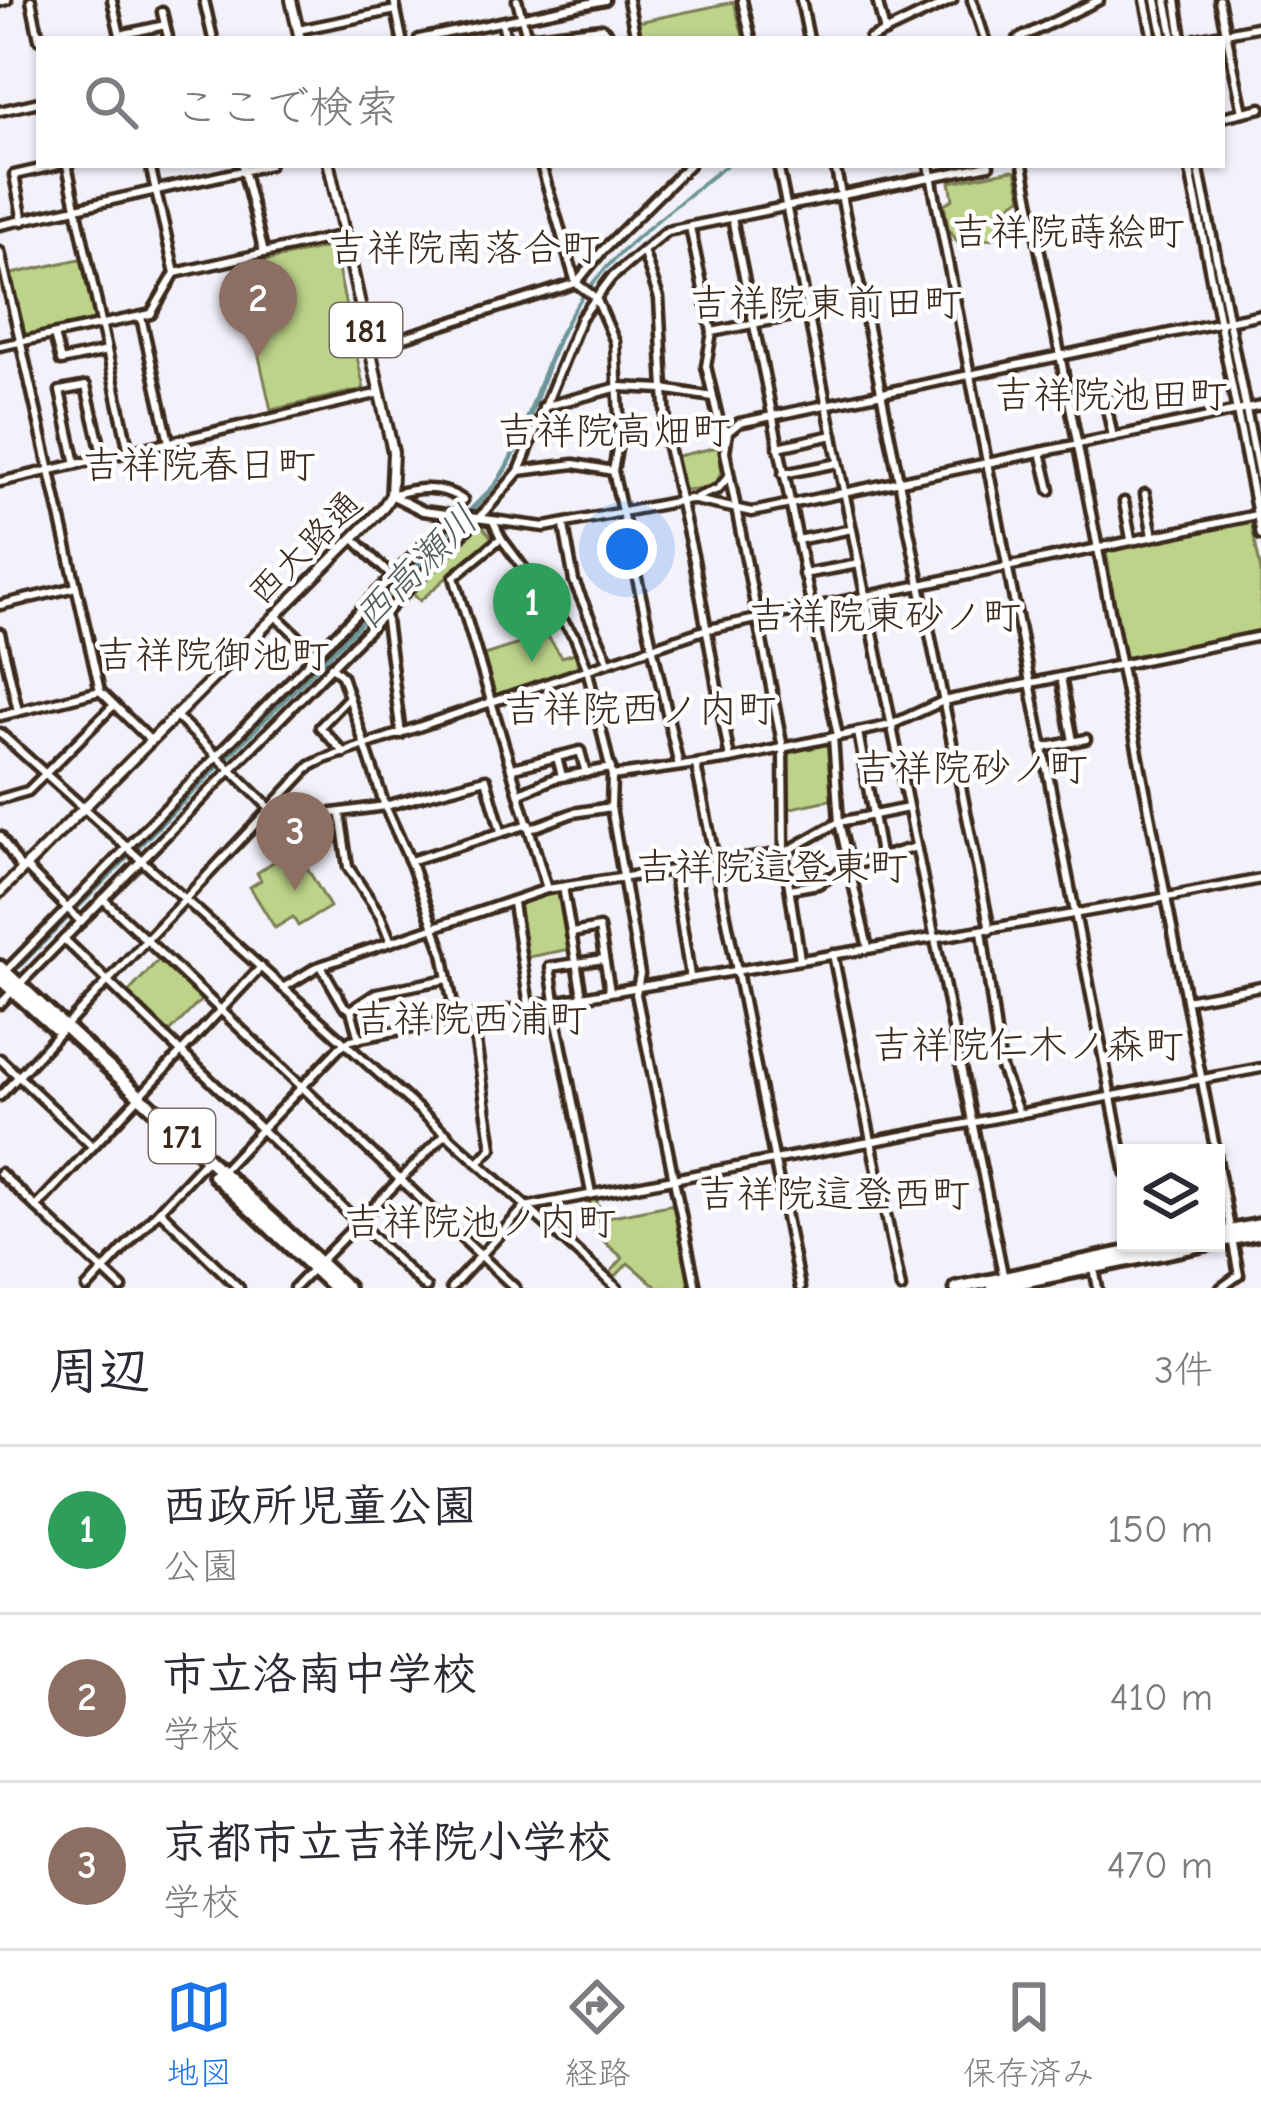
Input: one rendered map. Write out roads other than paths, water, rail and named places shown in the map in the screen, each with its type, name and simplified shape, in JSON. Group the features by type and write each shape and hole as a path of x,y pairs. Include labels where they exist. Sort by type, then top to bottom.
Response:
{"highway":[{"name":"171","path":"8,981 316,1266 334,1288"},
{"path":"1225,1237 1261,1229"},
{"path":"956,1288 1002,1285 1134,1252"},
{"name":"171","path":"316,1266 347,1288"}],"main road":[{"path":"291,0 299,35"},
{"name":"181","path":"330,168 395,461 391,495"},
{"name":"西大路通","path":"0,892 391,495"}],"street":[{"path":"31,0 38,36"},
{"path":"112,0 120,36"},
{"path":"204,0 213,36"},
{"path":"394,0 401,36"},
{"path":"517,0 527,36"},
{"path":"433,36 605,0"},
{"path":"628,0 635,36"},
{"path":"742,0 750,36"},
{"path":"801,0 808,36"},
{"path":"877,0 884,32"},
{"path":"876,36 952,0"},
{"path":"1024,36 1099,0"},
{"path":"1145,0 1152,36"},
{"path":"1156,0 1163,36"},
{"path":"1166,0 1177,36"},
{"path":"1176,0 1178,36"},
{"path":"1219,0 1243,112"},
{"path":"973,3 984,36"},
{"path":"299,35 396,10"},
{"path":"162,12 168,36"},
{"path":"502,22 505,36"},
{"path":"124,36 165,25"},
{"path":"1211,36 1261,26"},
{"path":"535,36 602,28 610,36"},
{"path":"0,111 36,103"},
{"path":"1225,116 1261,108"},
{"path":"23,220 14,176 49,168"},
{"path":"63,168 129,452"},
{"path":"0,346 151,314 175,273 151,168"},
{"path":"0,226 243,168 265,253"},
{"path":"542,168 577,283 595,297 615,341 620,433 613,471 679,766"},
{"path":"370,348 577,283 686,168"},
{"path":"779,168 1002,1285"},
{"path":"835,168 986,930 1001,1068 1019,1114"},
{"path":"930,168 1120,1144"},
{"path":"8,981 64,939 519,471 572,335 611,278 667,231 975,168"},
{"path":"1024,168 1214,1144"},
{"path":"1190,168 1261,486"},
{"path":"1198,168 1235,412 1261,535"},
{"path":"732,218 835,737 839,822 868,948"},
{"path":"689,227 712,332 706,366 719,422 728,432"},
{"path":"175,273 344,235"},
{"path":"644,251 659,298 667,442 730,759"},
{"path":"0,252 100,691 151,742"},
{"path":"712,332 808,313"},
{"path":"800,959 784,853 784,748 725,446 728,432 740,423 1261,314"},
{"path":"141,316 169,442"},
{"path":"54,334 61,361 107,351"},
{"path":"76,464 60,391 86,386 103,458"},
{"path":"543,407 619,387 713,397"},
{"path":"0,482 380,393"},
{"path":"1105,399 1113,437"},
{"path":"391,495 416,509 454,516 564,526 693,499 752,512 1261,406"},
{"path":"778,447 832,435"},
{"path":"1041,452 1050,490"},
{"path":"783,474 838,463"},
{"path":"519,471 574,464 613,471"},
{"path":"693,499 724,485 730,473"},
{"path":"391,495 413,489 448,490 463,500"},
{"path":"1144,494 1153,536"},
{"path":"1124,502 1131,540"},
{"path":"0,1096 310,766 704,629 1259,514"},
{"path":"0,1004 8,981 68,909 454,516"},
{"path":"493,521 575,637 586,668 611,772 611,806 640,974 638,986 697,1288"},
{"path":"564,526 574,581 608,661"},
{"path":"796,540 852,529"},
{"path":"353,538 392,577"},
{"path":"501,538 454,577 547,889"},
{"path":"803,574 859,564"},
{"path":"0,605 76,587"},
{"path":"385,611 401,734"},
{"path":"275,615 316,654"},
{"path":"0,633 19,712"},
{"path":"520,793 562,776 696,765 784,748 892,725 943,700 1261,636"},
{"path":"331,666 342,676 385,806 434,928 456,1020"},
{"path":"1061,677 1073,741"},
{"path":"0,716 100,691"},
{"path":"344,753 320,727 349,697"},
{"path":"0,799 28,791 114,705"},
{"path":"176,715 282,820 385,806 486,778 501,831"},
{"path":"858,732 880,854"},
{"path":"0,733 617,1288"},
{"path":"1042,748 1086,739"},
{"path":"513,767 580,751 586,773"},
{"path":"557,757 562,776"},
{"path":"696,765 800,1288"},
{"path":"410,861 501,831 611,806"},
{"path":"284,988 321,966 547,889 784,853 839,822 908,808"},
{"path":"340,813 348,867 380,915 392,943"},
{"path":"0,836 24,868 81,922"},
{"path":"790,889 818,884 880,854 916,847"},
{"path":"673,869 690,976"},
{"path":"218,1174 345,1043 359,1039 690,976 935,939 1261,879"},
{"path":"563,887 582,996"},
{"path":"104,899 515,1288"},
{"path":"513,902 530,1006"},
{"path":"572,933 599,928 610,991"},
{"path":"64,939 426,1288"},
{"path":"833,954 901,1288"},
{"path":"591,1193 550,967 604,959"},
{"path":"321,966 351,1010 359,1039"},
{"path":"36,1207 261,967"},
{"path":"351,1010 377,993 447,979"},
{"path":"1186,1000 1261,986"},
{"path":"472,1016 492,1148 478,1163"},
{"path":"0,1059 92,1146"},
{"path":"451,1288 525,1207 1261,1068"},
{"path":"294,1288 446,1133"},
{"path":"87,1288 205,1162"},
{"path":"0,1173 122,1288"},
{"path":"1221,1288 1239,1275 1225,1200"},
{"path":"159,1211 239,1288"},
{"path":"1093,1263 1098,1288"}],"water":[{"path":"675,206 622,252 580,301 615,258"},
{"name":"西高瀬川","path":"580,301 560,336 517,449 506,470 487,495 0,987 495,484 521,434 554,346 565,324"}],"place":[{"name":"市立洛南中学校","path":"258,358"},
{"name":"西政所児童公園","path":"532,662"},
{"name":"京都市立吉祥院小学校","path":"295,891"}],"district":[{"name":"吉祥院蒔絵町","path":"1068,231"},
{"name":"吉祥院南落合町","path":"464,247"},
{"name":"吉祥院東前田町","path":"826,302"},
{"name":"吉祥院池田町","path":"1111,394"},
{"name":"吉祥院高畑町","path":"614,430"},
{"name":"吉祥院春日町","path":"199,464"},
{"name":"吉祥院東砂ノ町","path":"885,615"},
{"name":"吉祥院御池町","path":"213,654"},
{"name":"吉祥院西ノ内町","path":"640,708"},
{"name":"吉祥院砂ノ町","path":"971,767"},
{"name":"吉祥院這登東町","path":"772,866"},
{"name":"吉祥院西浦町","path":"471,1018"},
{"name":"吉祥院仁木ノ森町","path":"1028,1044"},
{"name":"吉祥院這登西町","path":"834,1193"},
{"name":"吉祥院池ノ内町","path":"480,1221"}]}
